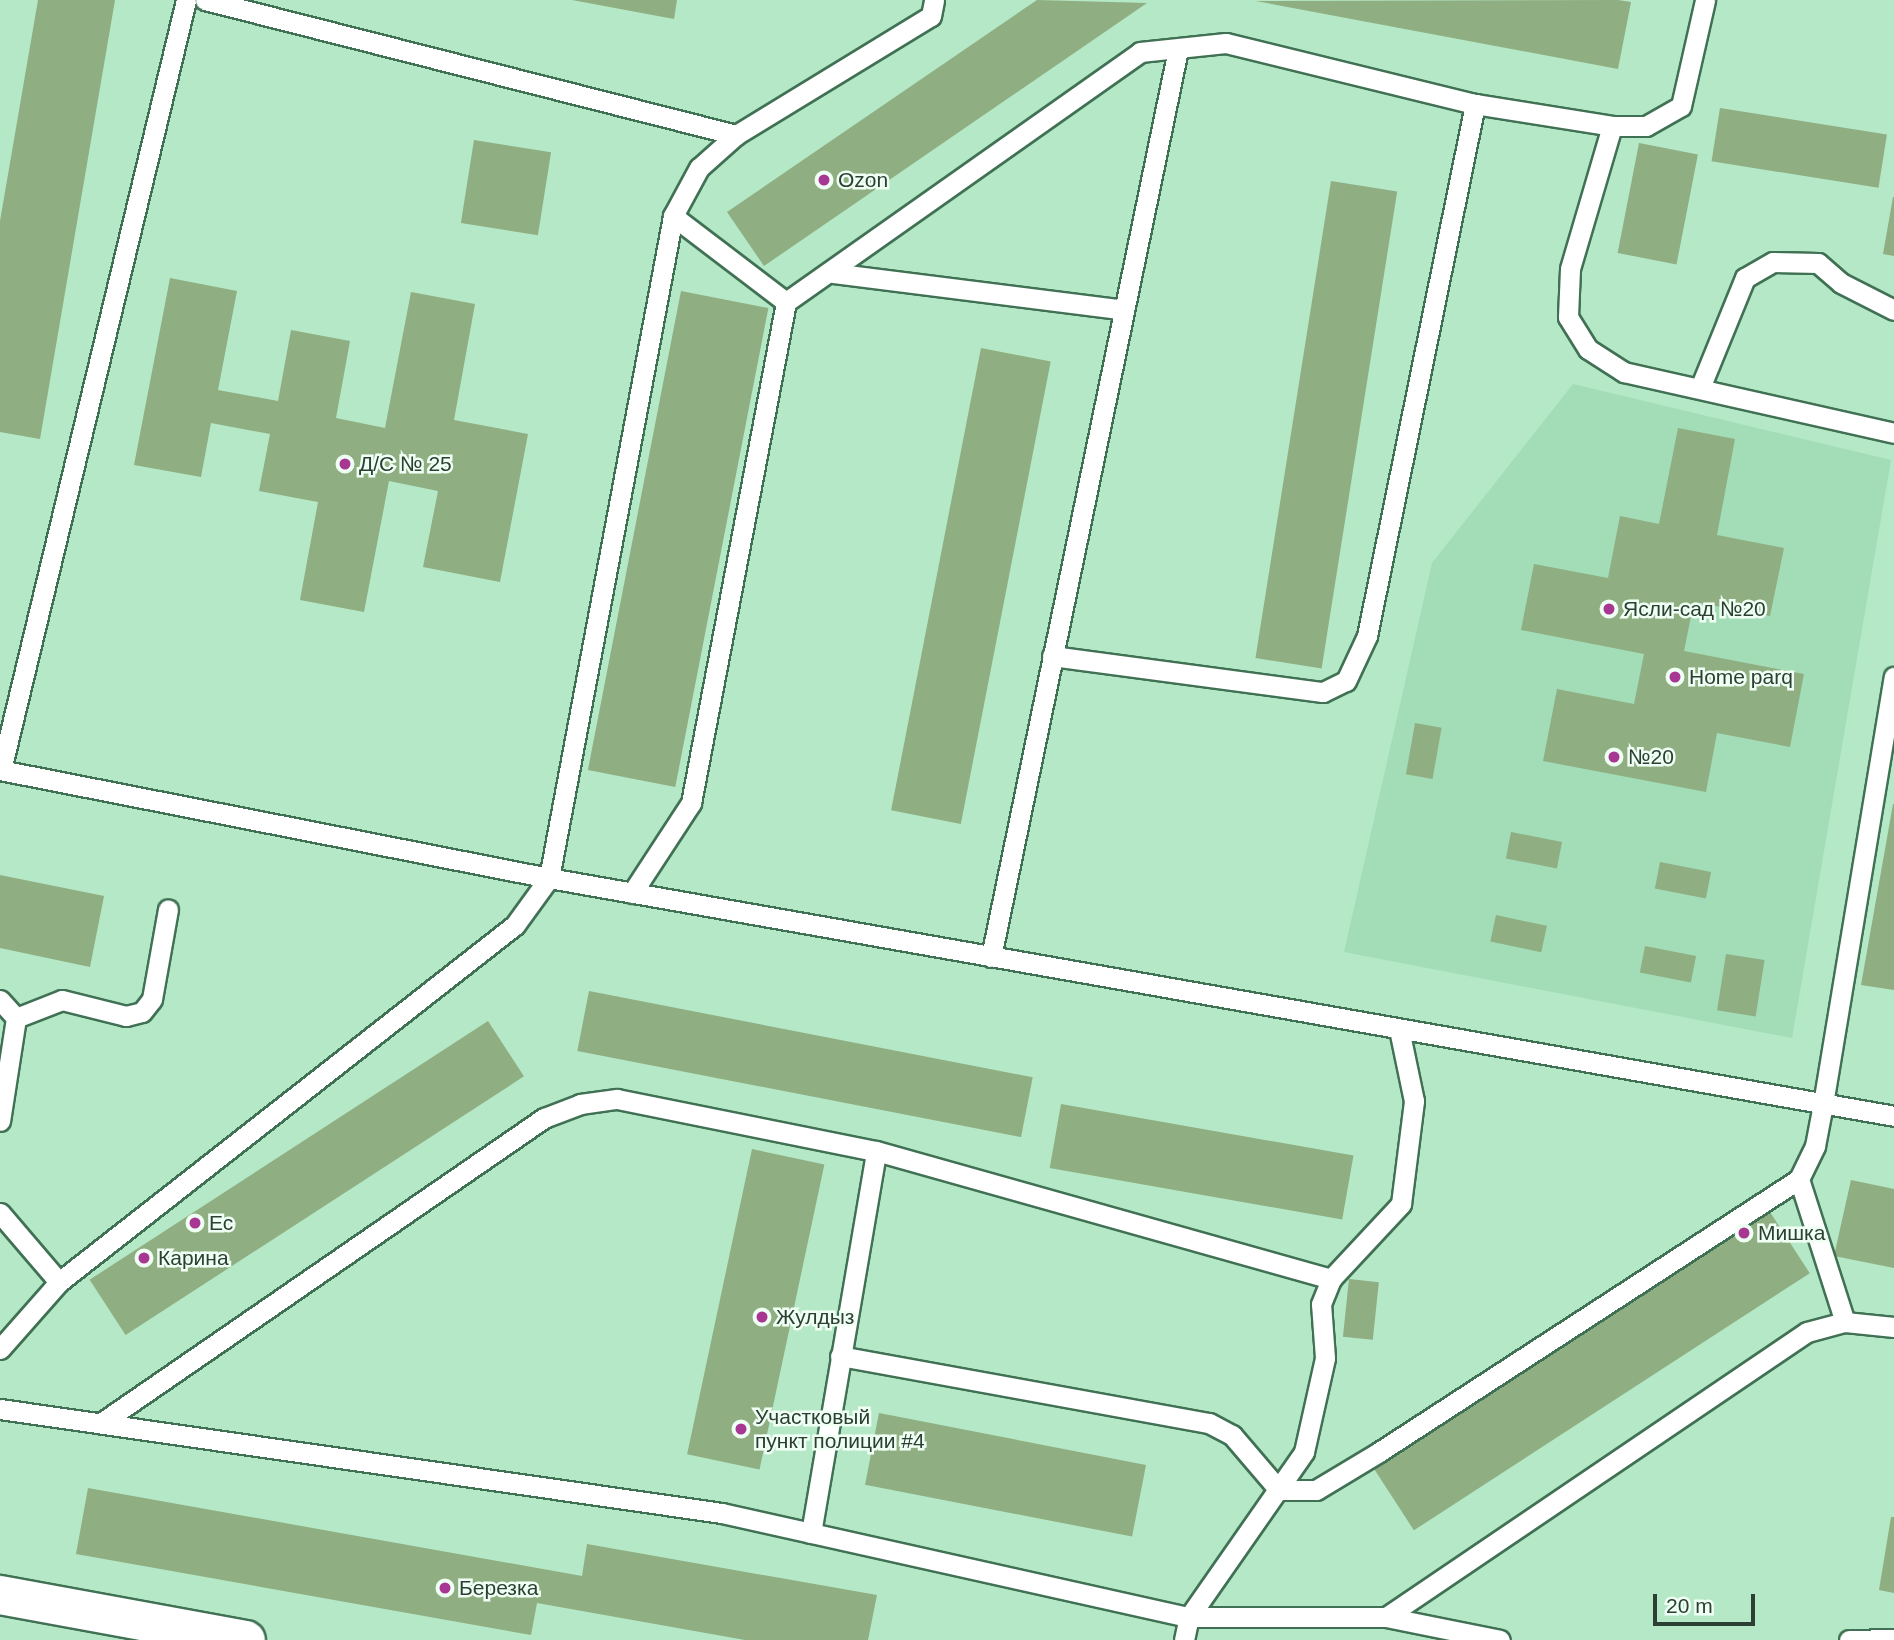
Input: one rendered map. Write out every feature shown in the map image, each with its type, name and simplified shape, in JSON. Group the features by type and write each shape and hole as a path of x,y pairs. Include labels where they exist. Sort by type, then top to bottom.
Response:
{"street":[{"path":"0,1595 163,1632 246,1640"}],"lane":[{"path":"186,0 0,770 548,878 1894,1116"},
{"path":"205,0 736,135"},
{"path":"0,1349 59,1282 515,925 548,878 673,216 699,168 736,135 930,16 934,0"},
{"path":"632,893 691,803 786,302 833,273 1140,52 1226,43 1475,104 1612,126 1646,126 1681,106 1705,0"},
{"path":"990,957 1178,49"},
{"path":"1052,656 1323,692 1346,681 1367,636 1475,104"},
{"path":"1612,126 1570,269 1567,317 1588,349 1624,372 1894,433"},
{"path":"673,216 786,302"},
{"path":"1700,388 1745,278 1773,262 1818,263 1841,283 1894,310"},
{"path":"833,273 1124,310"},
{"path":"840,1356 1209,1423 1232,1435 1279,1490 1316,1490 1799,1180 1815,1146 1824,1104 1894,677"},
{"path":"16,1018 62,1000 126,1016 142,1012 152,999 168,909"},
{"path":"0,1000 16,1018"},
{"path":"0,1121 16,1018"},
{"path":"1184,1640 1188,1617 1304,1452 1325,1359 1321,1304 1331,1279 1401,1204 1415,1101 1399,1029"},
{"path":"101,1423 544,1118 580,1104 617,1100 876,1151 1331,1279"},
{"path":"811,1533 876,1151"},
{"path":"1799,1180 1845,1322"},
{"path":"0,1213 59,1282"},
{"path":"1386,1616 1807,1332 1845,1322 1894,1327"},
{"path":"0,1409 722,1513 1188,1617 1386,1616 1500,1640"},
{"path":"1849,1640 1894,1639"}],"shaded area":[{"name":"№20","path":"1573,384 1891,460 1792,1038 1344,952 1432,563"}],"building":[{"path":"38,0 115,0 40,439 0,432 0,221"},
{"path":"572,0 677,0 674,19"},
{"path":"1037,0 1147,3 764,266 727,212"},
{"path":"1256,1 1631,2 1618,69"},
{"path":"1720,108 1887,134 1878,188 1712,161"},
{"path":"474,140 551,152 538,235 461,223"},
{"path":"1639,143 1698,154 1677,264 1618,253"},
{"path":"1331,181 1397,191 1322,669 1255,658"},
{"path":"1894,197 1894,256 1883,254"},
{"path":"170,278 237,291 218,390 278,401 291,330 350,341 336,418 385,428 411,292 475,304 454,420 528,434 500,582 423,567 438,491 389,481 364,612 300,600 318,502 259,491 270,434 211,423 201,477 134,465"},
{"path":"681,291 768,308 675,787 588,770"},
{"path":"981,348 1051,362 961,824 891,810"},
{"name":"Ясли-сад №20","path":"1678,428 1735,439 1717,535 1784,548 1770,616 1694,602 1684,651 1804,674 1790,747 1717,733 1706,792 1543,761 1557,689 1634,704 1644,654 1521,630 1534,564 1608,578 1620,516 1659,524"},
{"path":"1415,723 1442,728 1433,779 1406,774"},
{"path":"1894,804 1894,990 1861,985"},
{"path":"1511,832 1562,842 1557,868 1506,859"},
{"path":"1660,862 1711,872 1706,898 1655,889"},
{"path":"0,875 104,896 90,967 0,948"},
{"path":"1496,915 1547,926 1541,952 1490,941"},
{"path":"1645,946 1696,956 1691,982 1640,973"},
{"path":"1726,954 1765,960 1756,1016 1717,1010"},
{"path":"589,991 1033,1077 1021,1137 577,1051"},
{"path":"488,1021 524,1076 126,1335 90,1280"},
{"path":"1061,1104 1353,1156 1342,1220 1050,1168"},
{"path":"752,1149 824,1164 760,1470 687,1454"},
{"path":"1851,1180 1894,1189 1894,1268 1834,1256"},
{"path":"1770,1212 1810,1273 1414,1530 1374,1469"},
{"path":"1349,1279 1379,1282 1373,1340 1343,1337"},
{"path":"879,1413 1146,1465 1132,1537 865,1485"},
{"path":"88,1488 582,1576 587,1544 877,1595 868,1640 745,1640 537,1603 531,1635 76,1554"},
{"path":"1891,1517 1894,1517 1894,1593 1879,1590"}],"place":[{"name":"Ozon","path":"824,180"},
{"name":"Д/С № 25","path":"345,464"},
{"name":"Ясли-сад №20","path":"1609,609"},
{"name":"Home parq","path":"1675,677"},
{"name":"№20","path":"1614,757"},
{"name":"Ес","path":"195,1223"},
{"name":"Мишка","path":"1744,1233"},
{"name":"Карина","path":"144,1258"},
{"name":"Жулдыз","path":"762,1317"},
{"name":"Участковый пункт полиции #4","path":"741,1429"},
{"name":"Березка","path":"445,1588"}]}
